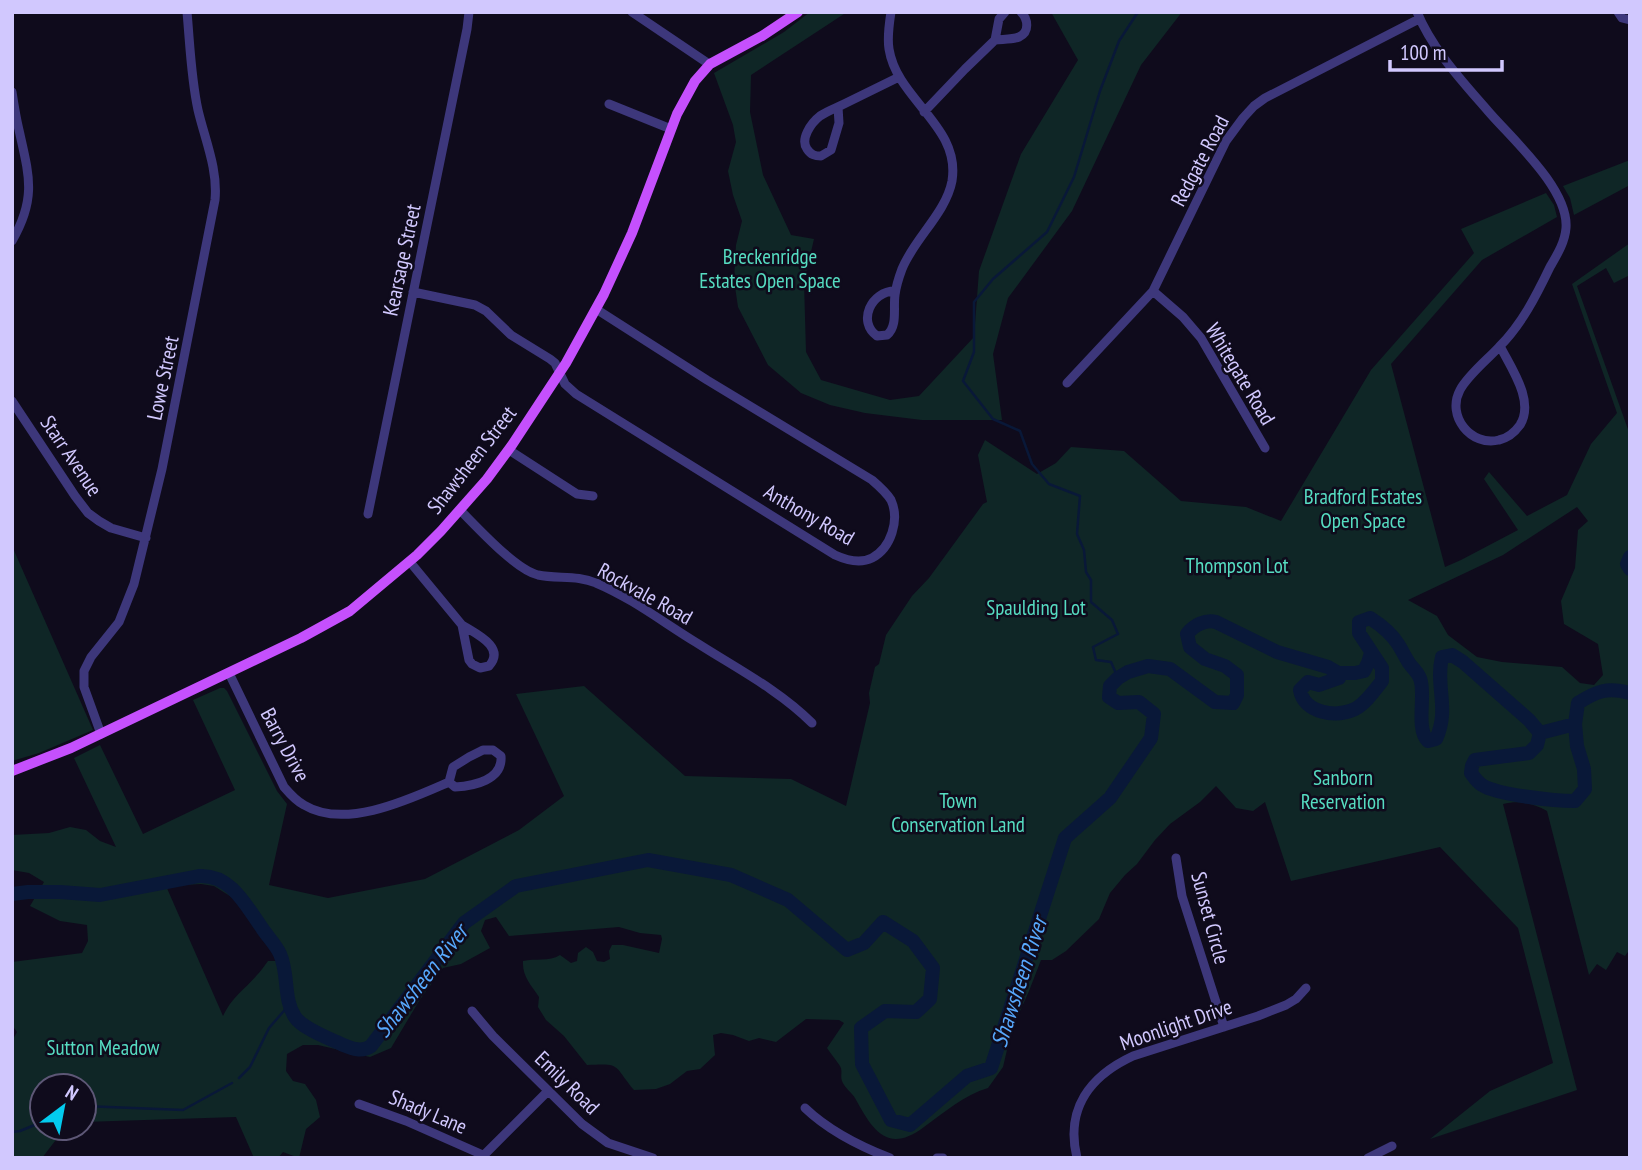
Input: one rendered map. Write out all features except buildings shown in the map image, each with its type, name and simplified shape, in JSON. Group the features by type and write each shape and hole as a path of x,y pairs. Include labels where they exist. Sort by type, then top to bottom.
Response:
{"main road":[{"name":"Shawsheen Street","path":"12,771 101,734 301,638 350,611 410,562 487,479 559,375 596,309 643,206 677,114 695,81 709,64 762,36 798,12"}],"street":[{"name":"Lowe Street","path":"101,734 84,687 84,671 89,659 122,615 133,590 155,504 216,193 214,169 198,108 187,12"},
{"name":"Kearsage Street","path":"368,514 469,12"},
{"path":"632,12 709,64"},
{"path":"891,12 888,29 891,57 899,77 947,142 952,179 945,200 899,276 892,330 887,335 877,336 869,326 872,303 880,294 895,291"},
{"path":"924,112 995,40 999,19 1005,12"},
{"path":"995,40 1016,38 1024,33 1027,21 1021,12"},
{"path":"1618,12 1622,18 1630,20"},
{"path":"1418,15 1439,51 1553,187 1566,219 1563,240 1534,300 1517,326 1464,384 1457,399 1457,415 1462,426 1474,437 1485,441 1501,439 1511,434 1519,426 1525,411 1523,394 1500,346"},
{"name":"Redgate Road","path":"1067,383 1153,291 1226,141 1254,106 1418,15"},
{"path":"838,107 839,123 832,147 824,155 813,155 806,148 805,137 821,115 899,77"},
{"path":"12,92 30,185 24,218 12,241"},
{"path":"609,104 671,129"},
{"name":"Whitegate Road","path":"1153,291 1183,317 1201,338 1265,448"},
{"name":"Anthony Road","path":"414,292 475,305 486,311 512,335 555,363 559,375 576,394 842,559 859,561 871,558 886,544 895,524 894,513 891,501 872,480 596,309"},
{"name":"Starr Avenue","path":"12,401 88,513 111,528 146,538"},
{"path":"509,450 577,494 593,496"},
{"name":"Rockvale Road","path":"460,510 522,567 536,574 594,582 620,595 762,683 799,710 811,723"},
{"path":"410,562 462,625 494,649 495,658 489,666 476,667 469,660 462,625"},
{"name":"Barry Drive","path":"229,673 284,787 305,806 327,814 370,811 419,796 449,782"},
{"name":"Barry Drive","path":"484,750 493,750 501,757 496,775 484,781 467,787 455,787 449,782 453,767 469,757 484,750"},
{"name":"Sunset Circle","path":"1176,858 1182,896 1224,1027"},
{"name":"Moonlight Drive","path":"1077,1158 1073,1137 1076,1115 1084,1095 1097,1079 1133,1056 1286,1005 1306,988"},
{"name":"Emily Road","path":"472,1012 582,1124 608,1143 653,1158"},
{"path":"482,1157 548,1091"},
{"name":"Shady Lane","path":"359,1104 406,1121 482,1157"},
{"path":"805,1108 843,1136 891,1158"},
{"path":"1368,1158 1392,1146"},
{"path":"937,1158 943,1158"}],"green space":[{"name":"Breckenridge Estates Open Space","path":"810,12 847,12 751,75 750,112 763,175 791,235 814,239 804,282 806,352 821,380 890,400 919,396 974,337 979,271 1021,154 1078,60 1051,12 1182,12 1141,65 1072,211 1008,298 993,354 1002,420 922,420 865,413 830,405 801,393 768,365 738,307 734,280 736,245 742,221 728,171 736,142 733,125 714,73 784,32"},
{"path":"1630,160 1630,185 1574,215 1570,198 1563,186"},
{"path":"1546,193 1554,205 1557,217 1482,260 1391,364 1445,567 1518,530 1484,479 1489,472 1527,516 1567,495 1591,444 1617,413 1572,284 1630,243 1630,275 1614,283 1606,268 1577,286 1630,435 1630,949 1625,956 1617,952 1606,970 1597,964 1589,975 1547,811 1526,803 1503,804 1577,1090 1430,1139 1490,1091 1553,1063 1518,928 1440,847 1291,881 1265,802 1253,811 1236,808 1216,786 1155,840 1110,893 1099,919 1066,951 1052,960 1041,960 1018,1016 1011,1026 1003,1067 988,1088 963,1099 924,1127 900,1139 882,1135 868,1120 843,1083 841,1068 827,1048 844,1023 839,1020 806,1019 776,1042 759,1038 749,1041 721,1033 713,1035 715,1055 700,1069 687,1071 670,1084 656,1089 634,1090 612,1065 587,1065 564,1036 546,1020 538,1007 539,997 526,976 523,961 560,955 571,963 577,961 578,953 586,947 593,952 597,961 604,962 610,959 609,951 612,945 659,953 661,935 619,927 509,936 496,917 485,920 481,931 490,948 461,964 443,968 419,1001 391,1048 370,1057 318,1045 303,1045 287,1054 286,1071 293,1081 305,1084 316,1100 320,1117 306,1129 299,1158 283,1152 278,1158 254,1158 236,1117 98,1122 98,1072 28,1072 28,1142 54,1142 42,1158 12,1158 12,1041 17,1032 12,1025 12,962 82,953 88,941 87,925 60,921 30,906 44,882 29,873 12,870 12,835 49,833 70,827 86,830 100,841 116,847 74,758 100,745 143,834 235,790 193,700 224,688 277,791 287,804 269,885 328,898 425,879 519,830 564,796 516,694 584,686 685,776 791,779 846,806 870,703 869,693 875,667 879,664 886,635 912,596 987,502 978,455 985,440 1037,474 1056,463 1071,447 1124,451 1181,501 1246,507 1281,521 1371,370 1474,253 1461,229","holes":["1577,507 1588,521 1578,530 1575,568 1561,601 1564,624 1598,644 1603,675 1594,685 1580,683 1562,667 1477,657 1448,635 1437,616 1408,600 1503,555","166,886 214,886 244,905 277,945 283,961 268,961 234,999 223,1016"]},
{"path":"12,546 93,730 39,753 12,761"}],"waterway":[{"path":"1118,678 1111,662 1096,660 1093,647 1118,634 1112,620 1091,602 1091,580 1086,572 1084,550 1077,534 1080,496 1049,484 1032,464 1020,431 993,419 963,381 974,352 974,302 993,279 1047,232 1074,177 1100,91 1119,41 1138,12"},
{"name":"Shawsheen River","path":"1630,557 1627,564 1630,569"},
{"name":"Shawsheen River","path":"12,894 60,892 100,895 199,876 220,880 237,893 278,951 283,962 291,1010 298,1021 348,1047 360,1049 371,1046 464,923 516,886 648,860 731,875 788,900 847,950 864,943 883,922 913,941 933,968 930,999 916,1012 885,1011 861,1028 862,1064 891,1120 910,1125 967,1076 991,1068 1065,838 1110,798 1151,738 1154,714 1139,702 1118,703 1109,697 1110,686 1128,672 1148,666 1170,669 1215,702 1233,703 1237,695 1237,675 1225,666 1205,659 1190,647 1187,634 1197,625 1208,621 1216,622 1277,652 1328,667 1340,674 1339,678 1319,685 1308,682 1300,690 1307,704 1322,712 1339,713 1359,707 1382,681 1382,668 1359,633 1359,622 1370,618 1392,636 1419,677 1422,689 1422,729 1428,741 1436,739 1442,718 1442,657 1452,655 1529,720 1540,733 1537,745 1529,753 1475,760 1472,766 1471,773 1482,785 1500,792 1527,797 1575,801 1585,789 1575,724 1578,703 1602,691 1630,693"},
{"name":"Shawsheen River","path":"1339,673 1364,671 1371,653"},
{"name":"Shawsheen River","path":"1540,733 1575,724"},
{"path":"239,1078 250,1067 269,1028 289,1005"},
{"path":"98,1107 183,1110 232,1083"},
{"path":"12,1132 28,1128"}],"park label":[{"name":"Bradford Estates Open Space","path":"1363,509"},
{"name":"Thompson Lot","path":"1237,566"},
{"name":"Spaulding Lot","path":"1036,608"},
{"name":"Sanborn Reservation","path":"1343,790"},
{"name":"Town Conservation Land","path":"958,813"},
{"name":"Sutton Meadow","path":"103,1048"}]}
